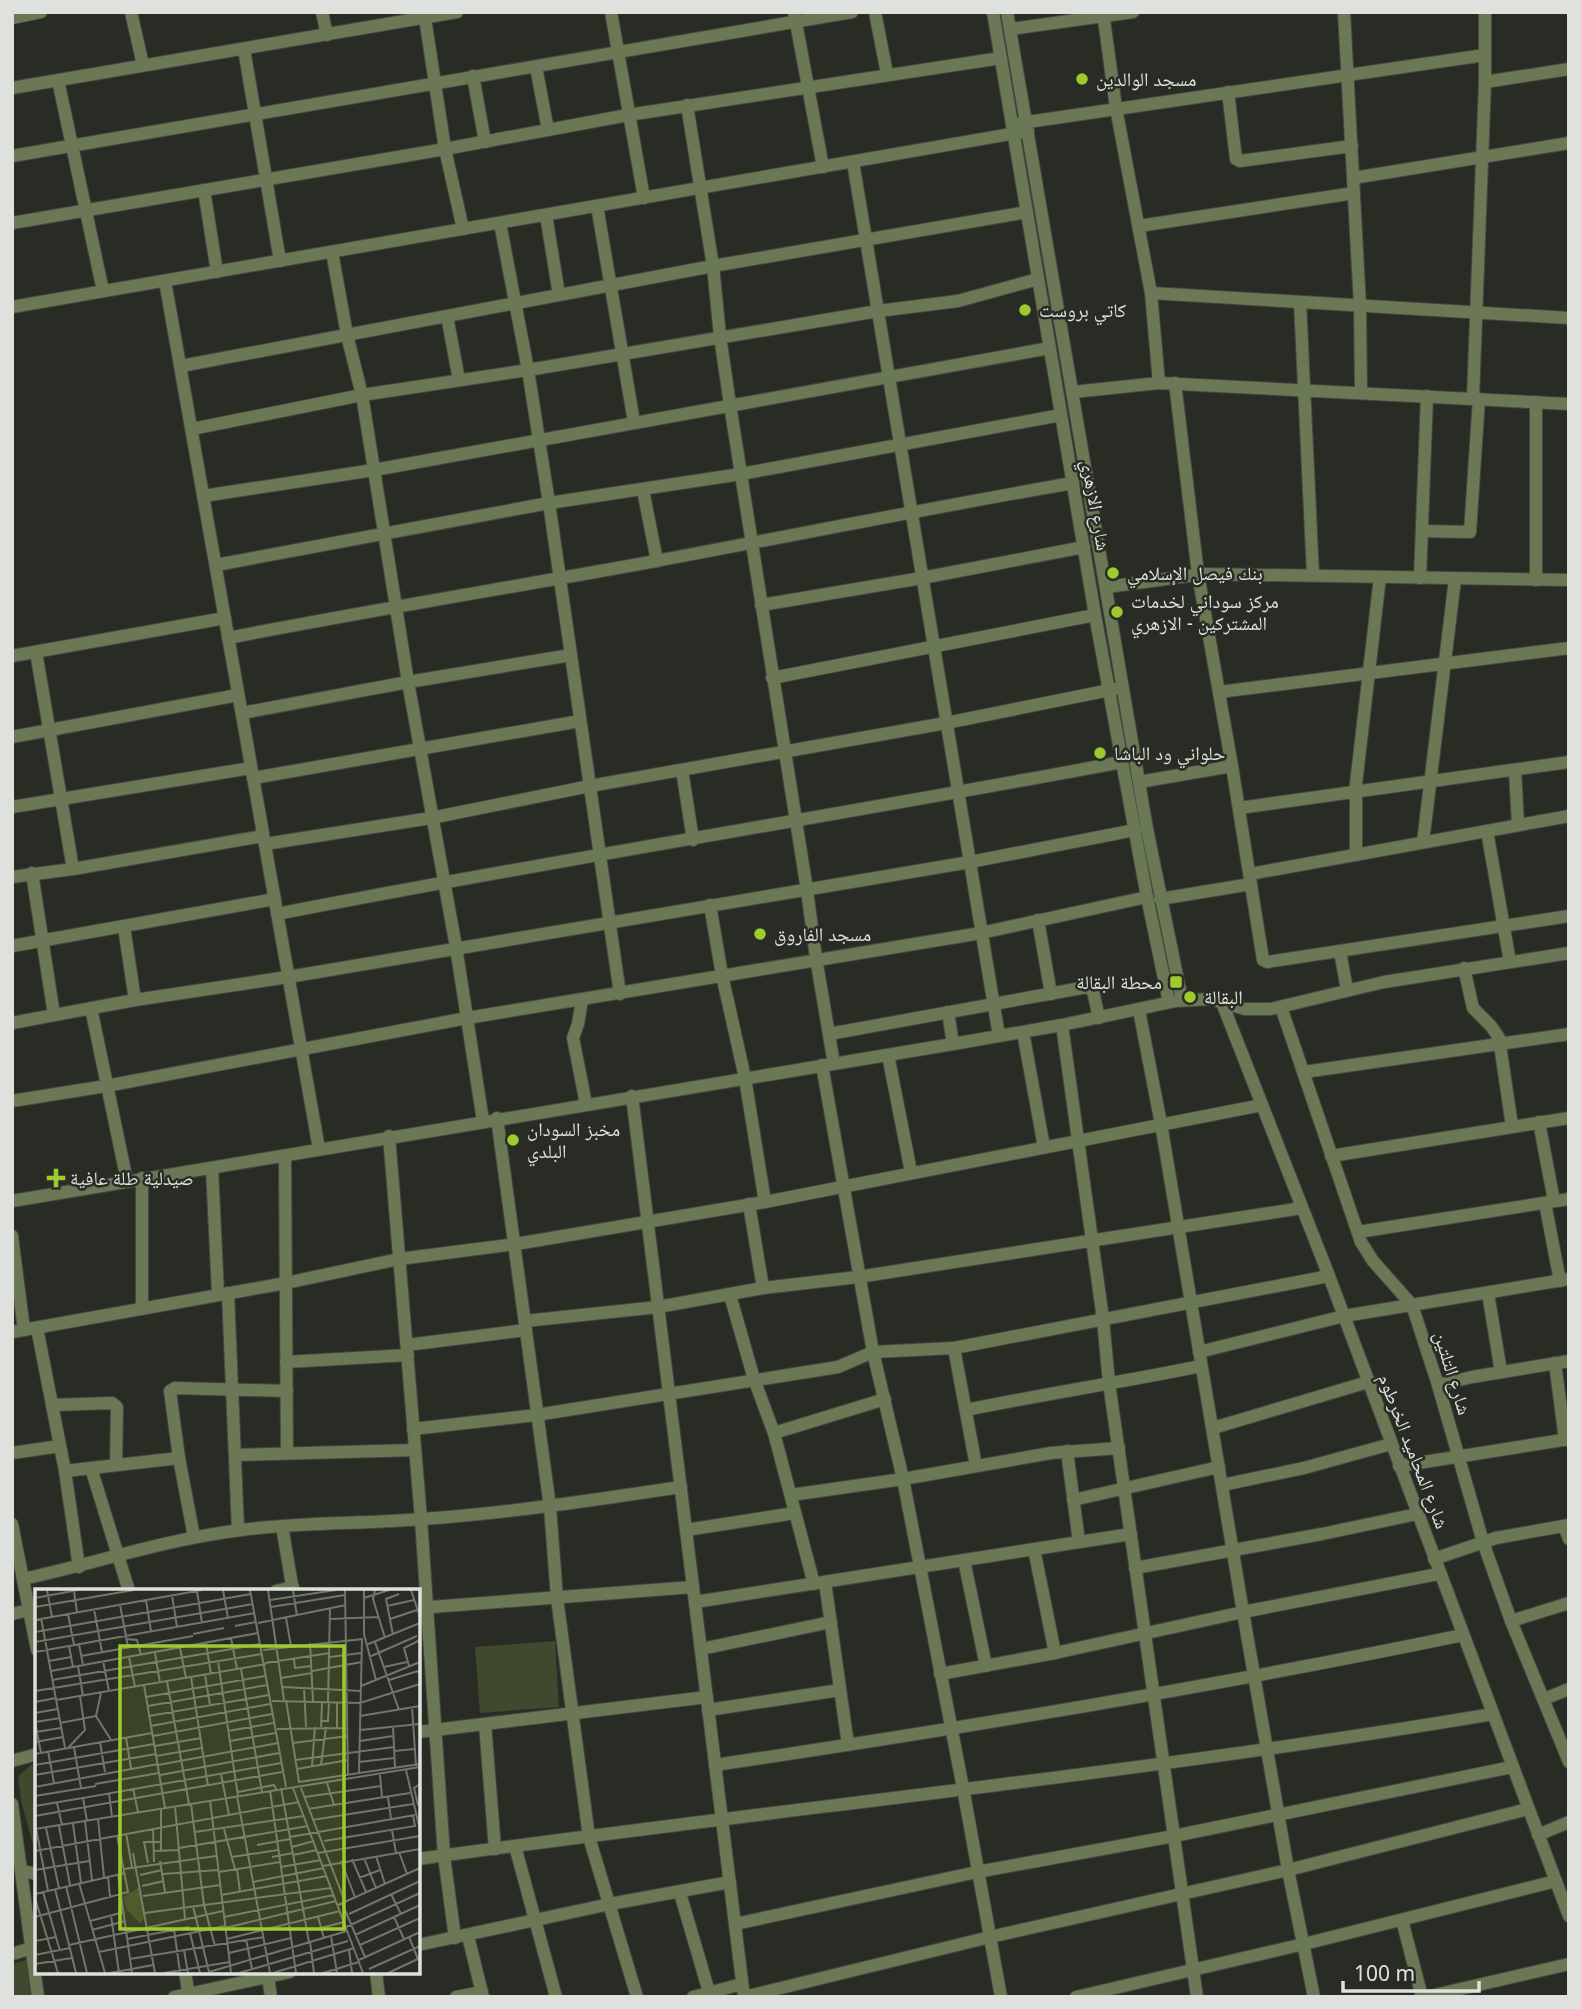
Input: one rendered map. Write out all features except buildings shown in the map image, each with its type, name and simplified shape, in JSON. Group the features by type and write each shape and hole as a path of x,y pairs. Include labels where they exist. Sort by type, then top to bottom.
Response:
{"street":[{"path":"12,18 41,12"},
{"path":"131,12 143,65"},
{"path":"322,12 327,35"},
{"path":"12,88 457,12"},
{"path":"611,12 644,198"},
{"path":"12,156 536,67 795,17 852,12"},
{"path":"875,12 887,74"},
{"name":"شارع الازهري","path":"993,12 1060,415 1122,762 1147,897 1176,1001"},
{"name":"شارع الازهري","path":"1007,12 1176,1001"},
{"path":"1010,29 1103,14 1133,12"},
{"path":"1344,12 1360,306 1362,393"},
{"path":"1422,531 1470,532 1476,399 1485,12"},
{"path":"1103,14 1116,108 1151,293 1159,383"},
{"path":"795,17 823,167"},
{"path":"425,18 445,149 463,229"},
{"path":"244,50 280,261"},
{"path":"12,307 853,162 1116,108 1485,55"},
{"path":"12,223 485,142 628,114 1001,58"},
{"path":"536,67 548,130"},
{"path":"1485,82 1569,69"},
{"path":"473,76 485,142"},
{"path":"58,80 103,291"},
{"path":"1228,92 1236,159 1240,161 1352,146"},
{"path":"687,105 713,266 730,405 829,1034 828,1065 842,1186 873,1352 903,1479 1001,1997"},
{"path":"1353,178 1569,143"},
{"path":"853,162 999,1036"},
{"path":"204,190 217,272"},
{"path":"1139,226 1354,193"},
{"path":"597,206 634,422"},
{"path":"181,366 713,266 1027,212"},
{"path":"546,215 558,295"},
{"path":"500,223 549,503 620,994"},
{"path":"332,252 347,335 362,395 419,751 456,947 483,1121"},
{"path":"192,429 362,395 958,300 1038,279"},
{"path":"165,281 319,1149"},
{"path":"1151,293 1569,318"},
{"path":"1300,302 1313,575"},
{"path":"447,316 459,380"},
{"path":"204,496 374,470 1050,348"},
{"path":"1073,392 1175,383 1569,404"},
{"path":"1175,383 1198,574 1264,962 1569,916"},
{"path":"1420,578 1427,396"},
{"path":"1535,580 1536,402"},
{"path":"216,565 549,503 741,474 1060,415"},
{"path":"228,638 396,605 657,561 911,511 1073,483"},
{"path":"643,490 657,561"},
{"path":"761,605 1084,547"},
{"path":"1107,587 1198,574 1569,580"},
{"path":"1356,855 1356,792 1380,577"},
{"path":"1423,842 1455,579"},
{"path":"772,678 1095,615"},
{"path":"12,656 225,618"},
{"path":"1219,692 1569,648"},
{"path":"36,652 73,869"},
{"path":"242,713 570,655"},
{"path":"12,877 431,818 590,786 946,723 1124,688"},
{"path":"12,737 238,695"},
{"path":"12,807 60,798 419,751 580,721"},
{"path":"277,914 444,881 693,840 1122,762"},
{"path":"1239,808 1569,762"},
{"path":"1139,782 1232,766"},
{"path":"682,770 693,840"},
{"path":"1515,770 1518,825"},
{"path":"1160,899 1356,855 1569,816"},
{"path":"12,1023 135,1000 288,977 970,862 1135,830"},
{"path":"1487,831 1510,962"},
{"path":"32,873 54,1015"},
{"path":"12,1101 106,1086 467,1017 981,933 1147,897"},
{"path":"12,946 275,899"},
{"path":"710,905 722,975 745,1078 765,1202"},
{"path":"1038,920 1051,993"},
{"path":"124,927 135,1000"},
{"path":"1340,951 1347,990"},
{"path":"12,1201 1023,1032 1176,1001 1221,1000 1251,1010 1281,1007 1347,990 1464,968 1569,953"},
{"path":"1464,968 1473,1008 1496,1031 1512,1126"},
{"path":"829,1034 1089,987 1093,991 1099,1018"},
{"path":"582,1000 573,1038 586,1104"},
{"name":"شارع المحاميد الخرطوم","path":"1221,1000 1329,1276 1438,1574 1569,1916"},
{"name":"شارع التلتين","path":"1281,1007 1358,1233 1373,1261 1412,1305 1483,1542 1511,1621 1569,1762"},
{"path":"91,1008 127,1181"},
{"path":"1139,1010 1161,1124 1288,1870 1314,1997"},
{"path":"948,1012 953,1044"},
{"path":"1062,1025 1103,1319 1109,1383 1197,1997"},
{"path":"1023,1032 1044,1147"},
{"path":"1304,1072 1569,1034"},
{"path":"888,1055 911,1172"},
{"path":"632,1096 743,1990"},
{"path":"24,1330 286,1283 399,1259 516,1244 765,1202 1262,1105"},
{"path":"497,1118 550,1507 557,1598 589,1837 637,1997"},
{"path":"1331,1156 1569,1118"},
{"path":"1199,1352 1344,1316 1564,1280 1549,1202 1539,1122"},
{"path":"389,1136 421,1519 422,1607 432,1685 444,1856 461,1937 483,1994 456,1997"},
{"path":"285,1156 287,1453"},
{"path":"212,1168 233,1391 238,1530"},
{"path":"142,1178 142,1308"},
{"path":"1358,1233 1569,1199"},
{"path":"749,1204 763,1288"},
{"path":"286,1362 407,1350 526,1326 658,1307 763,1288 858,1277 1302,1208"},
{"path":"12,1236 24,1330 52,1405 79,1567"},
{"path":"413,1429 536,1415 838,1367 873,1352 954,1348 1329,1276"},
{"path":"1488,1293 1502,1372"},
{"path":"730,1295 754,1379 774,1433 795,1513 831,1622 848,1745"},
{"path":"954,1348 976,1466"},
{"path":"1438,1385 1569,1361"},
{"path":"1399,1466 1567,1439 1555,1363"},
{"path":"966,1410 1093,1384 1201,1366"},
{"path":"1213,1427 1368,1382"},
{"path":"194,1537 170,1391 175,1388 287,1391"},
{"path":"774,1433 886,1399"},
{"path":"52,1405 112,1403 117,1407 116,1465"},
{"path":"1222,1485 1304,1468 1391,1444"},
{"path":"12,1453 60,1446"},
{"path":"790,1494 903,1479 1067,1451 1119,1448"},
{"path":"235,1455 415,1450"},
{"path":"1067,1451 1079,1542"},
{"path":"65,1471 179,1458"},
{"path":"1073,1500 1219,1467"},
{"path":"91,1468 128,1589"},
{"path":"23,1579 194,1537 238,1530 421,1519 550,1507 681,1487"},
{"path":"686,1530 795,1513"},
{"path":"1135,1568 1417,1514"},
{"path":"12,1524 35,1640"},
{"path":"1434,1559 1483,1542 1566,1525 1569,1539"},
{"path":"282,1526 293,1589"},
{"path":"695,1602 1131,1534"},
{"path":"1034,1549 1055,1653"},
{"path":"964,1560 986,1666"},
{"path":"940,1674 1438,1574"},
{"path":"422,1607 693,1587"},
{"path":"1511,1621 1569,1604"},
{"path":"12,1614 29,1610"},
{"path":"701,1649 831,1622"},
{"path":"715,1765 1153,1693 1463,1634"},
{"path":"420,1688 432,1685"},
{"path":"1544,1699 1569,1689"},
{"path":"420,1732 572,1713 707,1704 840,1690"},
{"path":"420,1859 1267,1749 1493,1714"},
{"path":"485,1724 495,1849"},
{"path":"12,1761 35,1755"},
{"path":"735,1924 977,1872 1174,1836 1512,1767"},
{"path":"12,1804 22,1871 18,1890 35,1972"},
{"path":"693,1997 709,1992 743,1990 1182,1894 1528,1809"},
{"path":"1538,1835 1569,1822"},
{"path":"515,1846 556,1997"},
{"path":"22,1871 35,1874"},
{"path":"1076,1997 1113,1992 1556,1881"},
{"path":"420,1945 610,1904 730,1882"},
{"path":"680,1893 709,1992"},
{"path":"1402,1920 1424,1997 1569,1964"},
{"path":"12,1954 32,1948"},
{"path":"35,1974 38,1997"},
{"path":"185,1974 189,1995"},
{"path":"174,1997 281,1974"},
{"path":"376,1974 379,1997"},
{"path":"268,1977 271,1997"}],"green space":[{"path":"555,1641 559,1707 480,1713 475,1647"},
{"path":"35,1762 35,1852 21,1801 18,1776"},
{"path":"26,1960 31,1997 12,1997 12,1964"}],"place":[{"name":"مسجد الوالدين","path":"1082,79"},
{"name":"كاتي بروست","path":"1025,310"},
{"name":"بنك فيصل الإسلامي","path":"1113,573"},
{"name":"مركز سوداني لخدمات المشتركين - الازهري","path":"1117,612"},
{"name":"حلواني ود الباشا","path":"1100,753"},
{"name":"مسجد الفاروق","path":"760,934"},
{"name":"محطة البقالة","path":"1176,982"},
{"name":"البقالة","path":"1190,997"},
{"name":"مخبز السودان البلدي","path":"513,1140"},
{"name":"صيدلية طلة عافية","path":"56,1178"}]}
